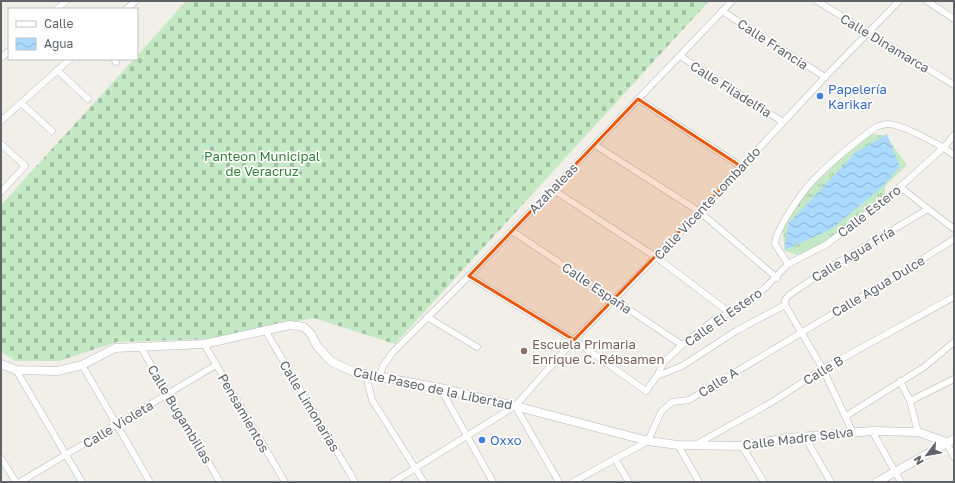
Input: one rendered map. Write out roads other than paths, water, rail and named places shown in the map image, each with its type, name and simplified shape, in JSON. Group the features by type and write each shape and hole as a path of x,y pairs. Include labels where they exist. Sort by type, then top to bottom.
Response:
{"street":[{"path":"58,8 66,1"},
{"path":"127,8 136,1"},
{"name":"Azahaleas","path":"379,378 383,366 393,352 512,232 732,1"},
{"name":"Calle Dinamarca","path":"817,1 954,85"},
{"name":"Calle Vicente Lombardo","path":"393,482 515,406 574,340 700,212 825,77 899,1"},
{"path":"927,1 954,19"},
{"name":"Calle Francia","path":"722,11 825,77"},
{"name":"Calle Filadelfia","path":"680,56 783,122"},
{"path":"1,121 69,60"},
{"path":"57,70 88,99"},
{"path":"638,99 742,167"},
{"path":"21,103 52,130"},
{"path":"788,264 779,252 775,239 784,222 808,186 861,138 876,127 889,124 944,147 954,155"},
{"name":"Calle Estero","path":"777,278 788,264 827,244 900,186 944,147 954,135"},
{"path":"1,144 25,166 1,192"},
{"path":"595,145 700,212 777,278"},
{"path":"900,186 954,229"},
{"path":"552,189 656,257 730,313"},
{"name":"Calle Agua Fría","path":"785,305 785,300 789,295 835,264 928,209"},
{"name":"Calle España","path":"512,232 682,345"},
{"name":"Calle Agua Dulce","path":"802,333 937,251 954,239"},
{"path":"469,276 574,340"},
{"name":"Calle El Estero","path":"574,340 646,390 657,376 664,362 682,345 715,319 730,313 777,278"},
{"name":"Calle B","path":"694,445 772,402 823,370 954,298"},
{"path":"657,376 682,366 736,331 785,305 823,370 852,431"},
{"path":"427,317 477,347"},
{"name":"Calle Paseo de la Libertad","path":"1,364 16,370 57,371 82,365 115,348 204,344 290,325 304,327 311,334 317,346 332,362 354,372 379,378 440,388 648,441"},
{"name":"Calle Limonarias","path":"266,330 355,482"},
{"name":"Calle A","path":"648,441 661,412 672,402 689,400 802,333"},
{"path":"846,416 924,367 954,342"},
{"name":"Pensamientos","path":"204,344 285,482"},
{"name":"Calle Bugambilias","path":"140,346 220,482"},
{"path":"82,365 150,482"},
{"name":"Calle Violeta","path":"20,482 216,365"},
{"path":"16,370 82,482"},
{"path":"366,375 372,400 424,482"},
{"path":"910,401 954,379"},
{"path":"900,381 910,401 918,432"},
{"path":"440,388 493,482"},
{"path":"515,406 559,482"},
{"name":"Calle Madre Selva","path":"648,441 678,446 742,446 804,436 852,431 872,431 918,432 946,442"},
{"path":"872,431 901,482"},
{"path":"804,436 831,482"},
{"path":"877,482 946,442 954,439"},
{"path":"573,482 648,441"},
{"path":"946,442 954,457"},
{"path":"678,446 699,482"},
{"path":"742,446 764,482"},
{"path":"1,458 16,482"},
{"path":"616,459 629,482"}],"water":[{"path":"887,134 900,167 880,189 830,230 784,250 789,223 856,152"}],"place":[{"name":"Papelería Karikar","path":"820,96"},
{"name":"Escuela Primaria Enrique C. Rébsamen","path":"524,351"},
{"name":"Oxxo","path":"482,440"}],"park label":[{"name":"Panteon Municipal de Veracruz","path":"262,164"}]}
